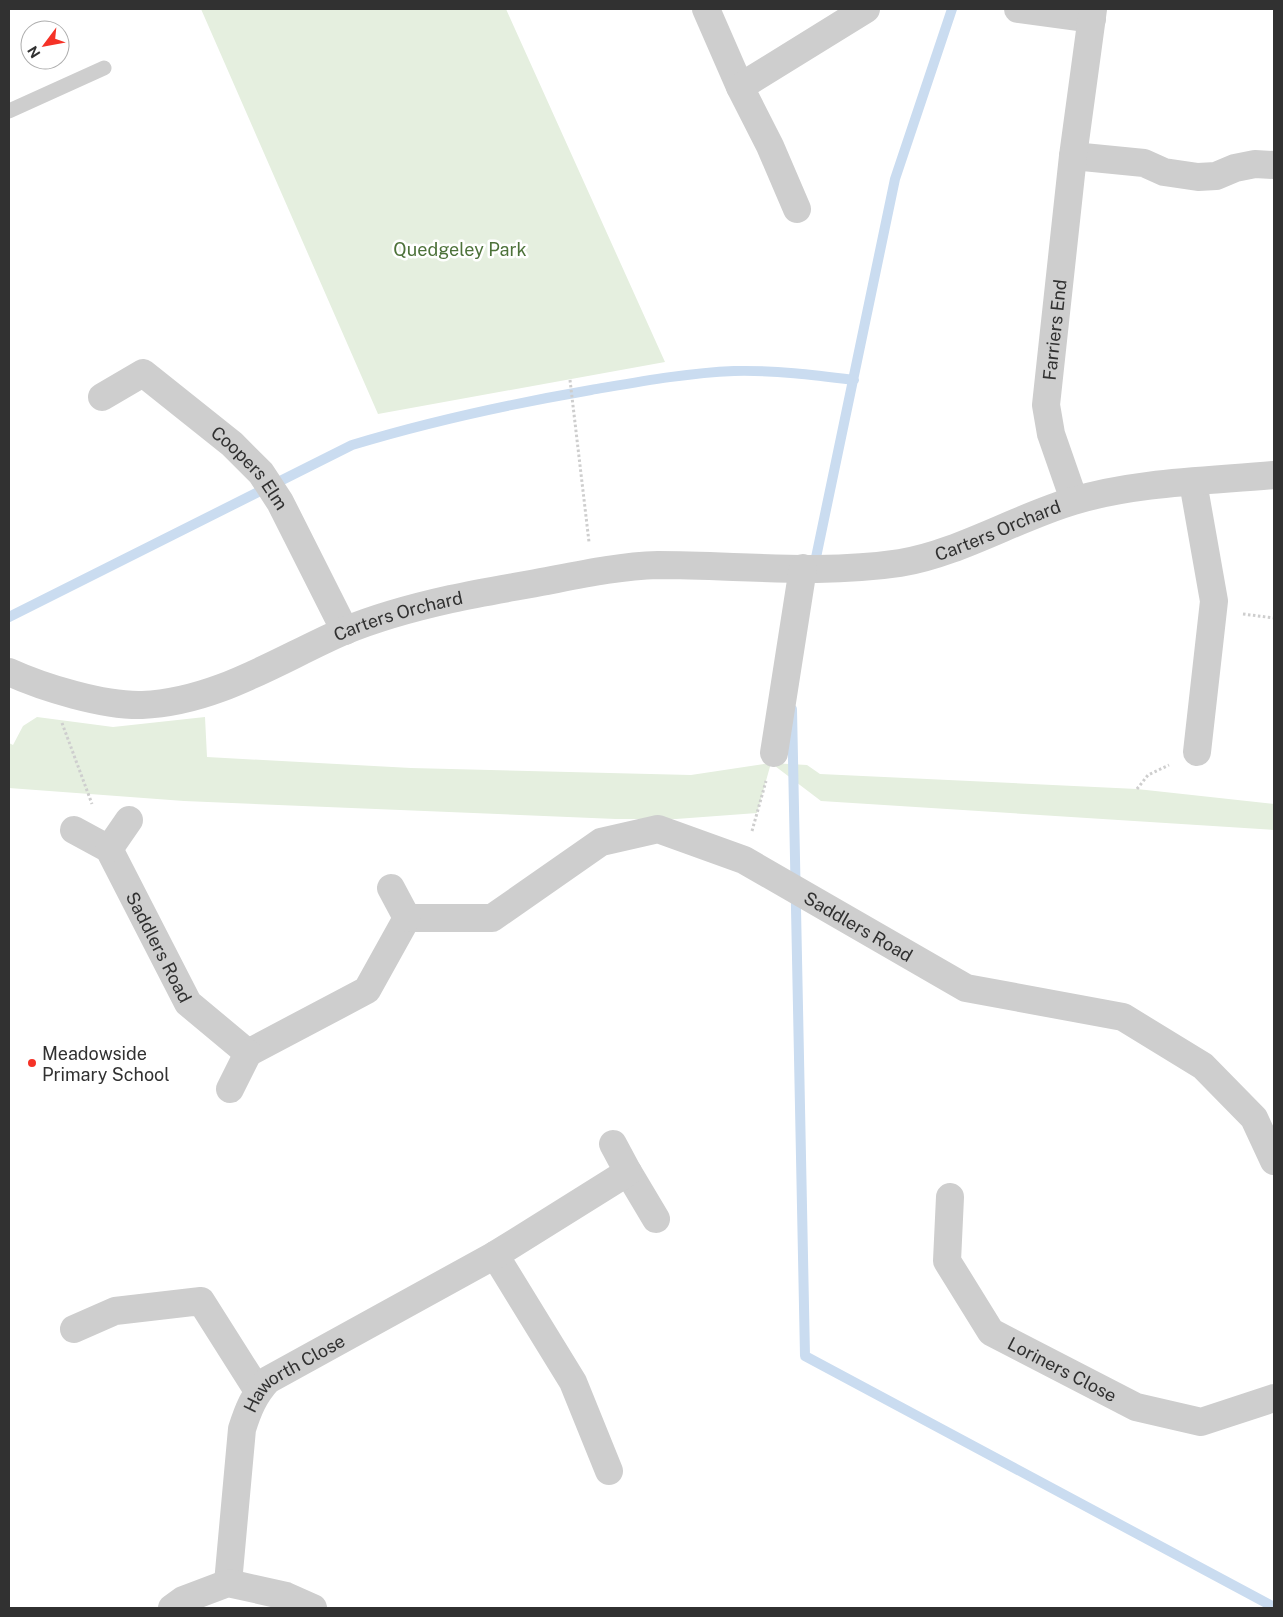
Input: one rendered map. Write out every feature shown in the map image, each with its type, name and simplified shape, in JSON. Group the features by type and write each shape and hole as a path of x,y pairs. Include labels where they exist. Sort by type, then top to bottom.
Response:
{"street":[{"path":"706,9 740,87 770,146 797,208"},
{"path":"740,87 866,9"},
{"name":"Farriers End","path":"1018,9 1093,14 1073,156 1046,405 1051,434 1074,500"},
{"path":"1073,156 1144,163 1164,172 1198,177 1216,176 1235,168 1255,164 1274,165"},
{"name":"Coopers Elm","path":"102,397 143,373 232,444 261,473 280,502 345,631"},
{"name":"Carters Orchard","path":"9,672 48,686 106,702 142,705 183,698 222,688 267,669 345,631 405,610 432,604 593,572 654,565 853,569 905,562 954,547 1074,500 1129,490 1193,482 1274,475"},
{"path":"1193,482 1214,601 1197,752"},
{"path":"774,753 803,568"},
{"path":"74,830 109,849 129,820"},
{"name":"Saddlers Road","path":"407,918 492,918 601,842 658,828 744,860 966,988 1123,1017 1202,1066 1254,1118 1274,1161"},
{"name":"Saddlers Road","path":"109,849 188,1003 248,1053"},
{"path":"230,1089 248,1053 367,990 407,918 391,888"},
{"path":"613,1144 656,1219"},
{"name":"Haworth Close","path":"228,1583 242,1429 249,1407 258,1391 268,1380 495,1255 628,1172"},
{"name":"Loriners Close","path":"950,1197 947,1261 991,1332 1136,1407 1201,1422 1274,1398"},
{"path":"495,1255 573,1382 610,1471"},
{"path":"74,1329 115,1311 201,1301 258,1391"},
{"path":"172,1608 183,1600 228,1583 286,1596 313,1608"}],"lane":[{"path":"9,111 104,68"}],"path":[{"path":"570,380 593,572"},
{"path":"48,686 109,849"},
{"path":"1137,789 1148,775 1197,752"},
{"path":"744,860 774,753"}],"green space":[{"name":"Quedgeley Park","path":"201,9 506,9 665,362 378,414"},
{"path":"37,717 113,727 205,717 207,757 411,768 691,775 771,763 757,813 676,819 616,819 184,801 9,788 9,743 13,745 23,726"},
{"path":"771,763 807,765 820,774 1137,789 1274,804 1274,830 821,801"}],"waterway":[{"path":"814,567 895,179 952,9"},
{"path":"9,617 352,445 382,436 531,401 680,376 716,372 764,371 854,380"},
{"path":"792,709 805,1356 1274,1607"}],"place":[{"name":"Meadowside Primary School","path":"32,1063"}]}
